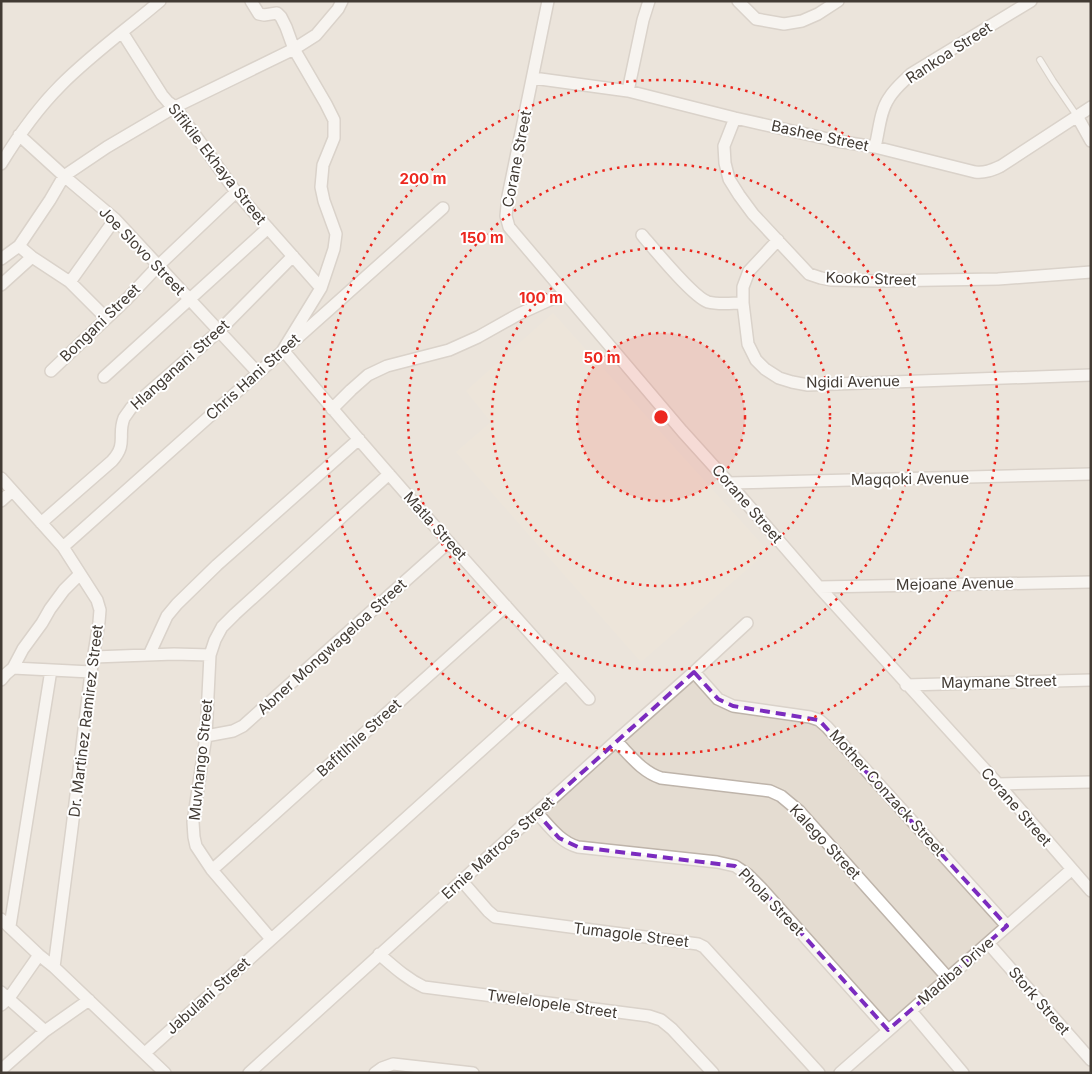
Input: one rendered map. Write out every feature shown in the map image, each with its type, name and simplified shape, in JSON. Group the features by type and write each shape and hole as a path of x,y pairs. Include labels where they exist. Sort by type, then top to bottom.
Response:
{"street":[{"path":"1,164 19,135 60,86 96,52 160,1"},
{"path":"250,1 260,14 276,14 281,17 294,49 334,120 334,138 323,165 322,187 324,201 336,234 334,250 321,288 283,350"},
{"path":"1,259 19,246 64,176 107,146 174,107 294,49 316,35 338,9 342,1"},
{"name":"Corane Street","path":"548,1 508,196 506,216 509,227 682,432 906,685 998,784 1071,870 1087,881 1091,891"},
{"path":"628,90 642,20 649,1"},
{"path":"738,1 756,19 784,24 802,21 818,14 838,1"},
{"name":"Rankoa Street","path":"875,147 884,108 888,98 897,87 911,74 1031,1"},
{"name":"Sifikile Ekhaya Street","path":"122,32 162,95 174,107 236,192 321,288"},
{"name":"Bashee Street","path":"533,78 628,90 735,118 837,141 875,147 983,173 1002,166 1091,107"},
{"path":"1077,116 1091,141"},
{"name":"Kooko Street","path":"735,118 724,146 725,163 729,179 738,195 753,214 809,274 831,280 878,282 998,279 1091,272"},
{"name":"Joe Slovo Street","path":"19,135 114,219 258,373"},
{"name":"Bongani Street","path":"51,371 236,192"},
{"name":"Chris Hani Street","path":"63,547 443,208"},
{"path":"70,282 114,219"},
{"path":"104,377 268,228"},
{"path":"642,235 700,298 713,303 743,303"},
{"name":"Ngidi Avenue","path":"778,240 748,271 743,287 748,344 756,360 778,378 808,385 1091,375"},
{"path":"19,246 70,282 106,318"},
{"name":"Hlanganani Street","path":"42,523 112,461 121,445 124,418 132,408 219,331 293,256"},
{"path":"1,286 32,257"},
{"path":"332,409 368,375 387,366 449,350 565,293"},
{"name":"Matla Street","path":"283,350 332,409 589,699"},
{"path":"149,655 167,616 177,604 217,565 359,439"},
{"name":"Muvhango Street","path":"271,939 212,870 196,846 194,837 193,822 206,736 210,655 214,640 222,627 389,474"},
{"name":"Magqoki Avenue","path":"729,483 1091,474"},
{"name":"Dr. Martinez Ramirez Street","path":"1,478 63,547 97,600 100,610 100,622 91,672 54,966"},
{"path":"1,501 12,491"},
{"name":"Abner Mongwageloa Street","path":"206,736 233,731 243,726 449,542"},
{"path":"1,680 13,668 23,649 64,590 80,574"},
{"name":"Mejoane Avenue","path":"819,587 1091,582"},
{"name":"Bafitlhile Street","path":"212,870 506,606"},
{"name":"Ernie Matroos Street","path":"249,1073 747,623"},
{"path":"94,657 210,655"},
{"path":"13,668 91,672"},
{"path":"51,670 6,922 164,1073"},
{"name":"Mother Conzack Street","path":"694,672 718,699 733,706 810,717 819,720 907,814 1007,926"},
{"path":"271,939 566,674"},
{"name":"Maymane Street","path":"906,685 1091,680"},
{"name":"Kalego Street","path":"616,741 645,770 655,776 770,791 781,796 799,812 948,978"},
{"path":"998,784 1091,782"},
{"name":"Phola Street","path":"537,813 560,838 568,844 578,847 717,862 735,866 747,874 761,888 888,1030"},
{"name":"Madiba Drive","path":"840,1073 1071,870"},
{"name":"Tumagole Street","path":"462,882 488,911 496,917 698,944 704,947 819,1073"},
{"name":"Jabulani Street","path":"145,1053 271,939"},
{"name":"Stork Street","path":"988,943 1091,1060"},
{"name":"Twelelopele Street","path":"379,954 402,974 424,987 648,1016 661,1020 672,1029 713,1073"},
{"path":"40,955 4,998 45,1031"},
{"path":"1,1070 45,1031 89,1000"},
{"path":"910,1011 963,1073"},
{"path":"374,1073 393,1064 473,1073"}],"lane":[{"path":"1040,60 1077,116"}],"highlighted area":[{"path":"694,672 718,699 733,706 819,720 1007,926 888,1030 761,888 735,866 578,847 559,838 537,813"}],"shaded area":[{"path":"1,1 1091,1 1091,1073 1,1073"},
{"path":"553,313 768,551 641,662 456,452 491,422 466,391"}]}
